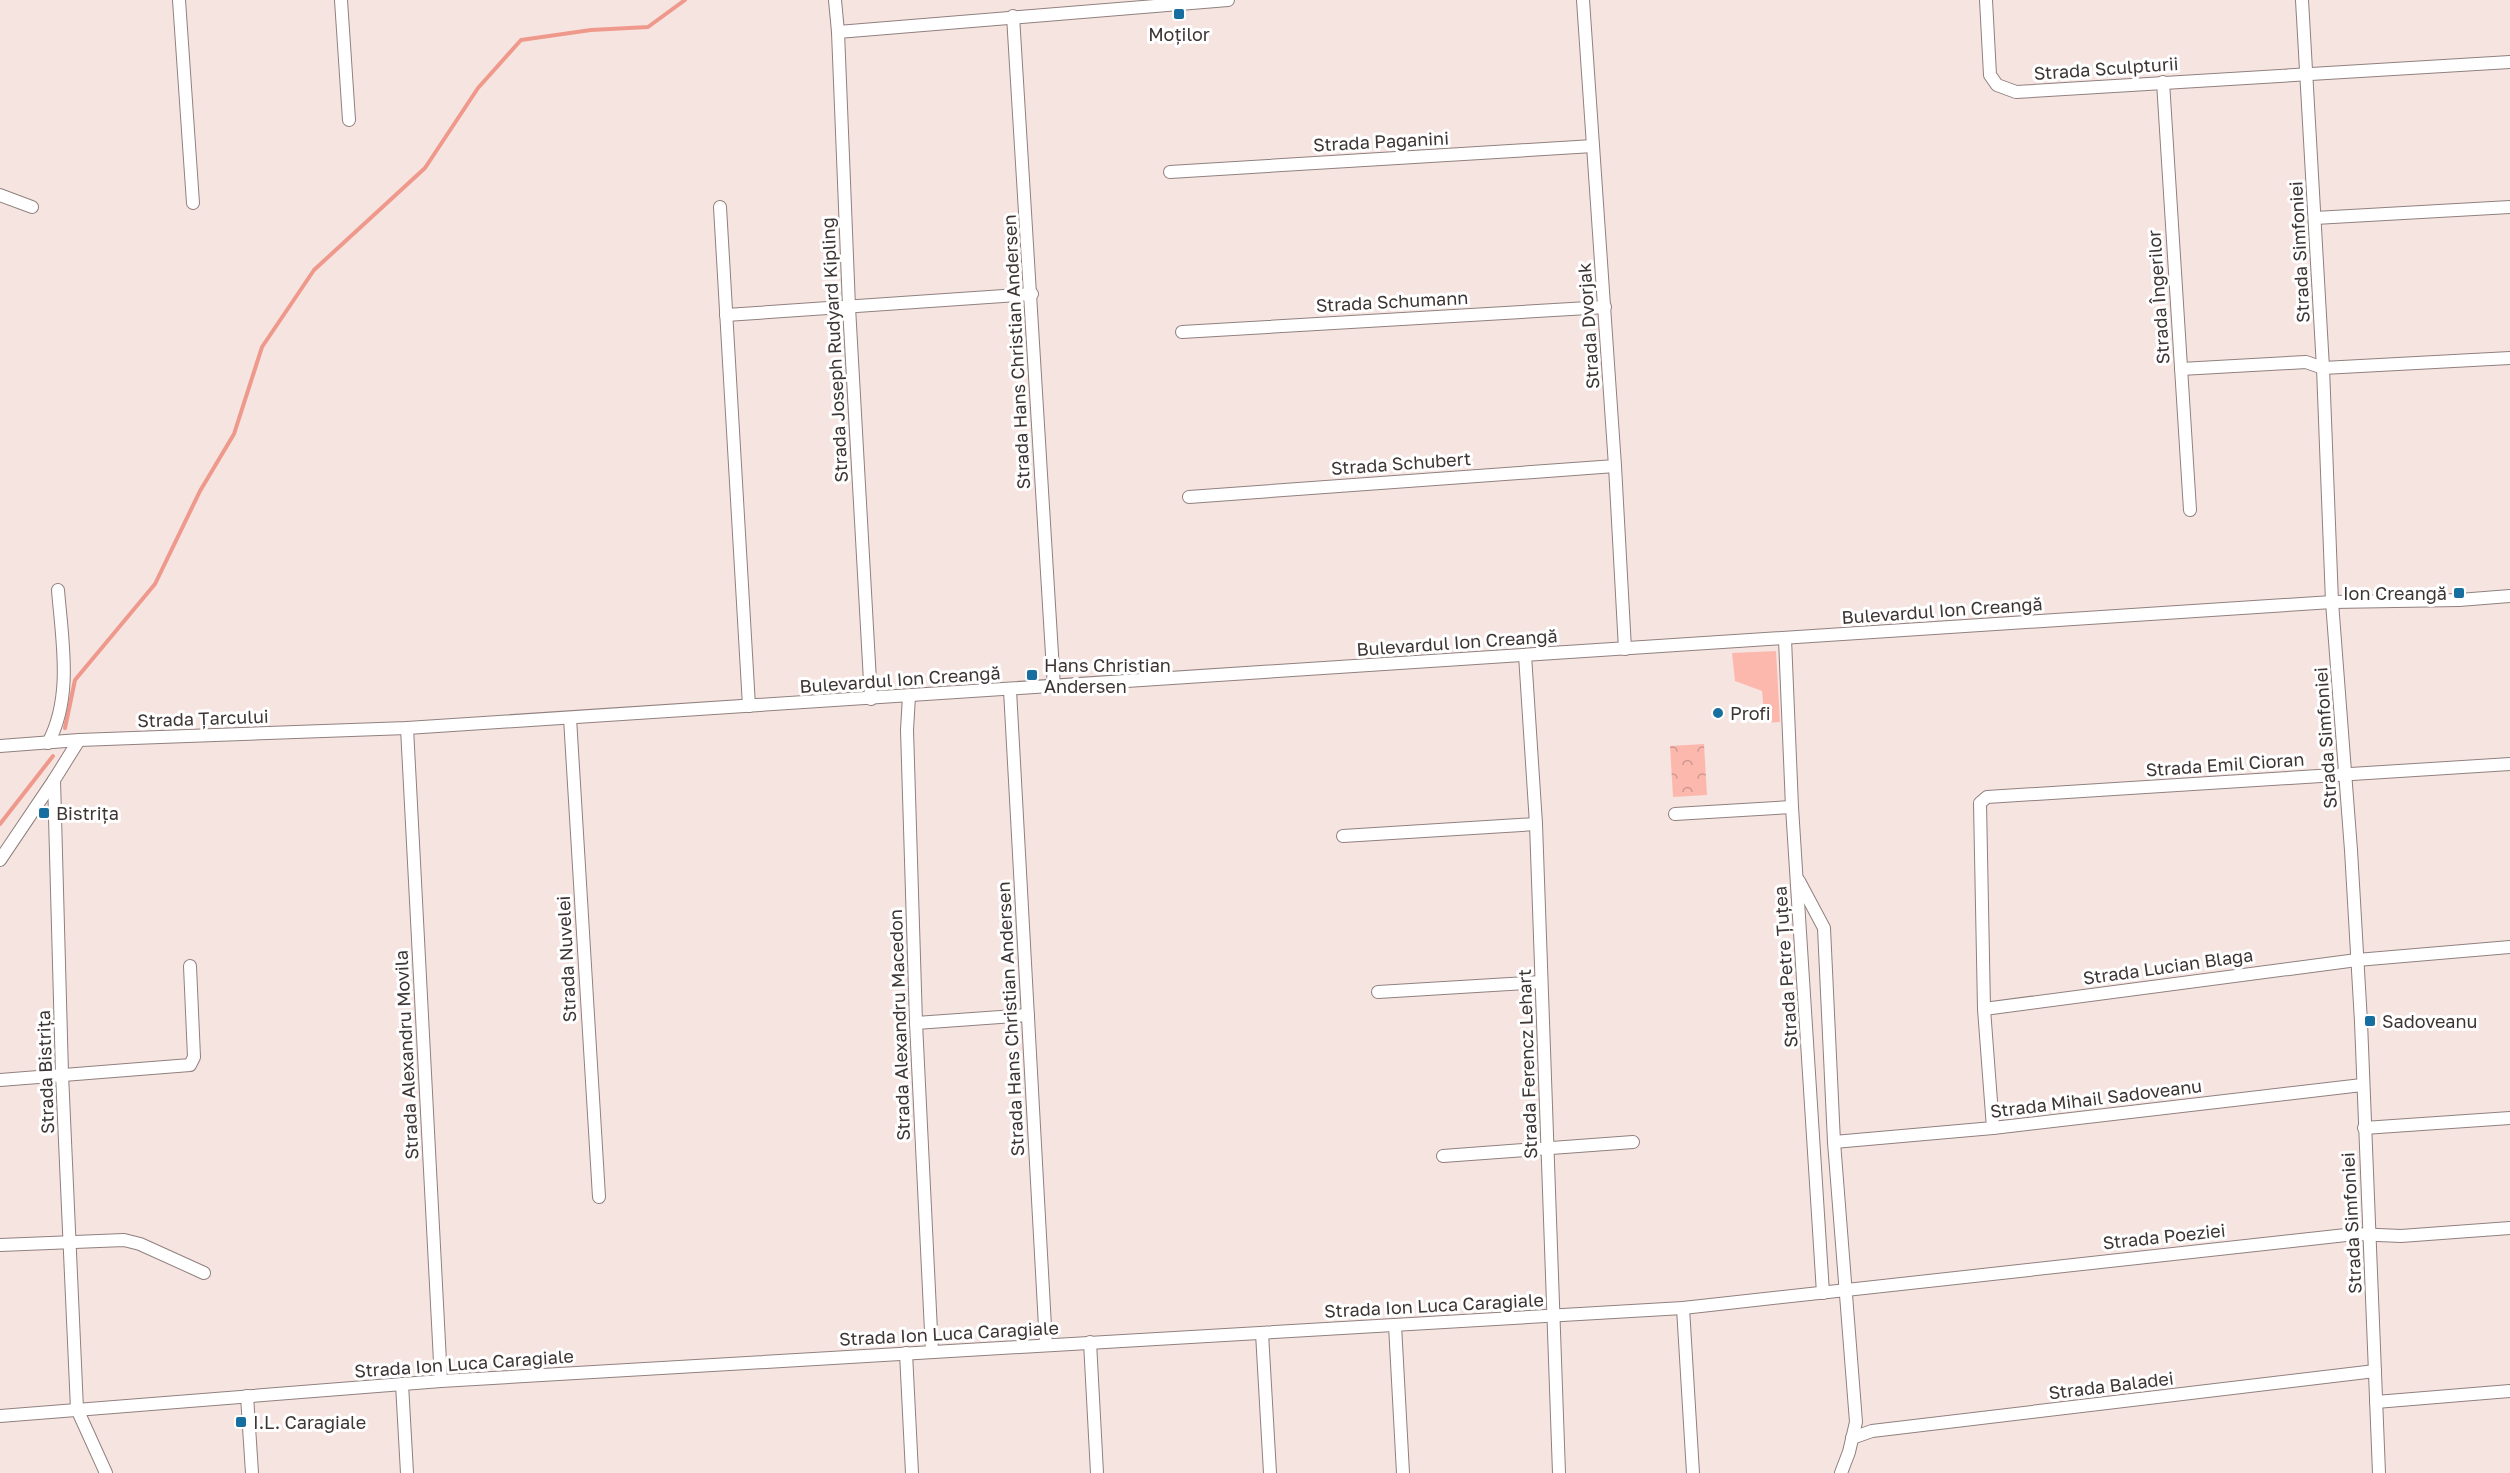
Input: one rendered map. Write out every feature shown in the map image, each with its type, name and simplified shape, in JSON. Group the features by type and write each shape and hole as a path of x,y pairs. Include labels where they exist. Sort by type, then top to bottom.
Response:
{"street":[{"path":"179,0 193,203"},
{"path":"341,0 350,120"},
{"name":"Strada Joseph Rudyard Kipling","path":"835,0 849,307 871,699"},
{"path":"838,32 1013,16 1071,6 1228,0"},
{"name":"Strada Dvorjak","path":"1583,0 1605,307 1625,649"},
{"name":"Strada Sculpturii","path":"1986,0 1990,75 1997,86 2016,92 2510,62"},
{"name":"Strada Simfoniei","path":"2302,0 2323,368 2332,602 2357,960 2371,1235 2379,1473"},
{"name":"Strada Hans Christian Andersen","path":"1013,16 1032,294 1054,687"},
{"name":"Strada Îngerilor","path":"2163,82 2190,510"},
{"name":"Strada Paganini","path":"1170,172 1593,146"},
{"path":"0,195 32,207"},
{"path":"720,207 749,706"},
{"path":"2315,218 2510,207"},
{"path":"726,315 1032,294"},
{"name":"Strada Schumann","path":"1182,332 1605,307"},
{"path":"2181,369 2306,362 2323,368 2510,358"},
{"name":"Strada Schubert","path":"1189,497 1615,466"},
{"path":"48,743 57,727 63,691 58,590"},
{"name":"Bulevardul Ion Creangă","path":"407,728 2332,602 2459,600 2510,596"},
{"name":"Strada Petre Țuțea","path":"1785,639 1792,807 1823,1293"},
{"name":"Strada Ferencz Lehart","path":"1525,655 1536,824 1559,1473"},
{"name":"Strada Hans Christian Andersen","path":"1010,690 1046,1345"},
{"name":"Strada Alexandru Macedon","path":"909,696 907,730 916,1023 932,1352"},
{"name":"Strada Nuvelei","path":"570,718 599,1197"},
{"name":"Strada Țarcului","path":"0,746 79,740 407,728"},
{"name":"Strada Alexandru Movila","path":"407,728 441,1381"},
{"path":"0,860 79,740"},
{"name":"Strada Emil Cioran","path":"1984,1009 1980,803 1987,797 2510,764"},
{"name":"Strada Bistrița","path":"54,780 62,1074 77,1409"},
{"path":"1675,814 1792,807"},
{"path":"1343,837 1536,824"},
{"path":"1797,878 1824,928 1833,1128 1856,1422 1841,1473"},
{"name":"Strada Lucian Blaga","path":"1984,1009 2357,960 2510,947"},
{"path":"0,1080 190,1065 194,1057 190,966"},
{"path":"1378,992 1541,982"},
{"path":"1984,1009 1993,1128"},
{"path":"916,1023 1028,1015"},
{"name":"Strada Mihail Sadoveanu","path":"1834,1142 1993,1128 2362,1085"},
{"path":"2364,1128 2510,1118"},
{"path":"1813,1129 1833,1128"},
{"path":"1443,1156 1633,1142"},
{"name":"Strada Poeziei","path":"1823,1293 2355,1234 2401,1236 2510,1228"},
{"path":"0,1245 124,1240 140,1244 204,1273"},
{"name":"Strada Ion Luca Caragiale","path":"0,1416 441,1381 1683,1308 1823,1293"},
{"path":"1683,1308 1693,1473"},
{"path":"1395,1325 1402,1473"},
{"path":"1262,1333 1270,1473"},
{"path":"1090,1342 1097,1473"},
{"path":"906,1353 912,1473"},
{"name":"Strada Baladei","path":"1852,1438 1872,1431 2375,1371"},
{"path":"402,1384 407,1473"},
{"path":"2376,1402 2510,1391"},
{"path":"248,1396 252,1473"},
{"path":"77,1409 106,1473"}],"green space":[{"path":"1776,651 1780,722 1765,723 1762,691 1735,681 1732,653"},
{"path":"1704,744 1707,795 1673,797 1670,746"}],"waterway":[{"path":"65,728 75,680 155,584 200,491 234,434 262,347 314,270 425,168 478,88 521,40 591,30 648,27 685,0"},
{"path":"0,824 53,756"}],"place":[{"name":"Moților","path":"1179,14"},
{"name":"Ion Creangă","path":"2459,593"},
{"name":"Hans Christian Andersen","path":"1032,675"},
{"name":"Profi","path":"1718,713"},
{"name":"Bistrița","path":"44,813"},
{"name":"Sadoveanu","path":"2370,1021"},
{"name":"I.L. Caragiale","path":"241,1422"}]}
